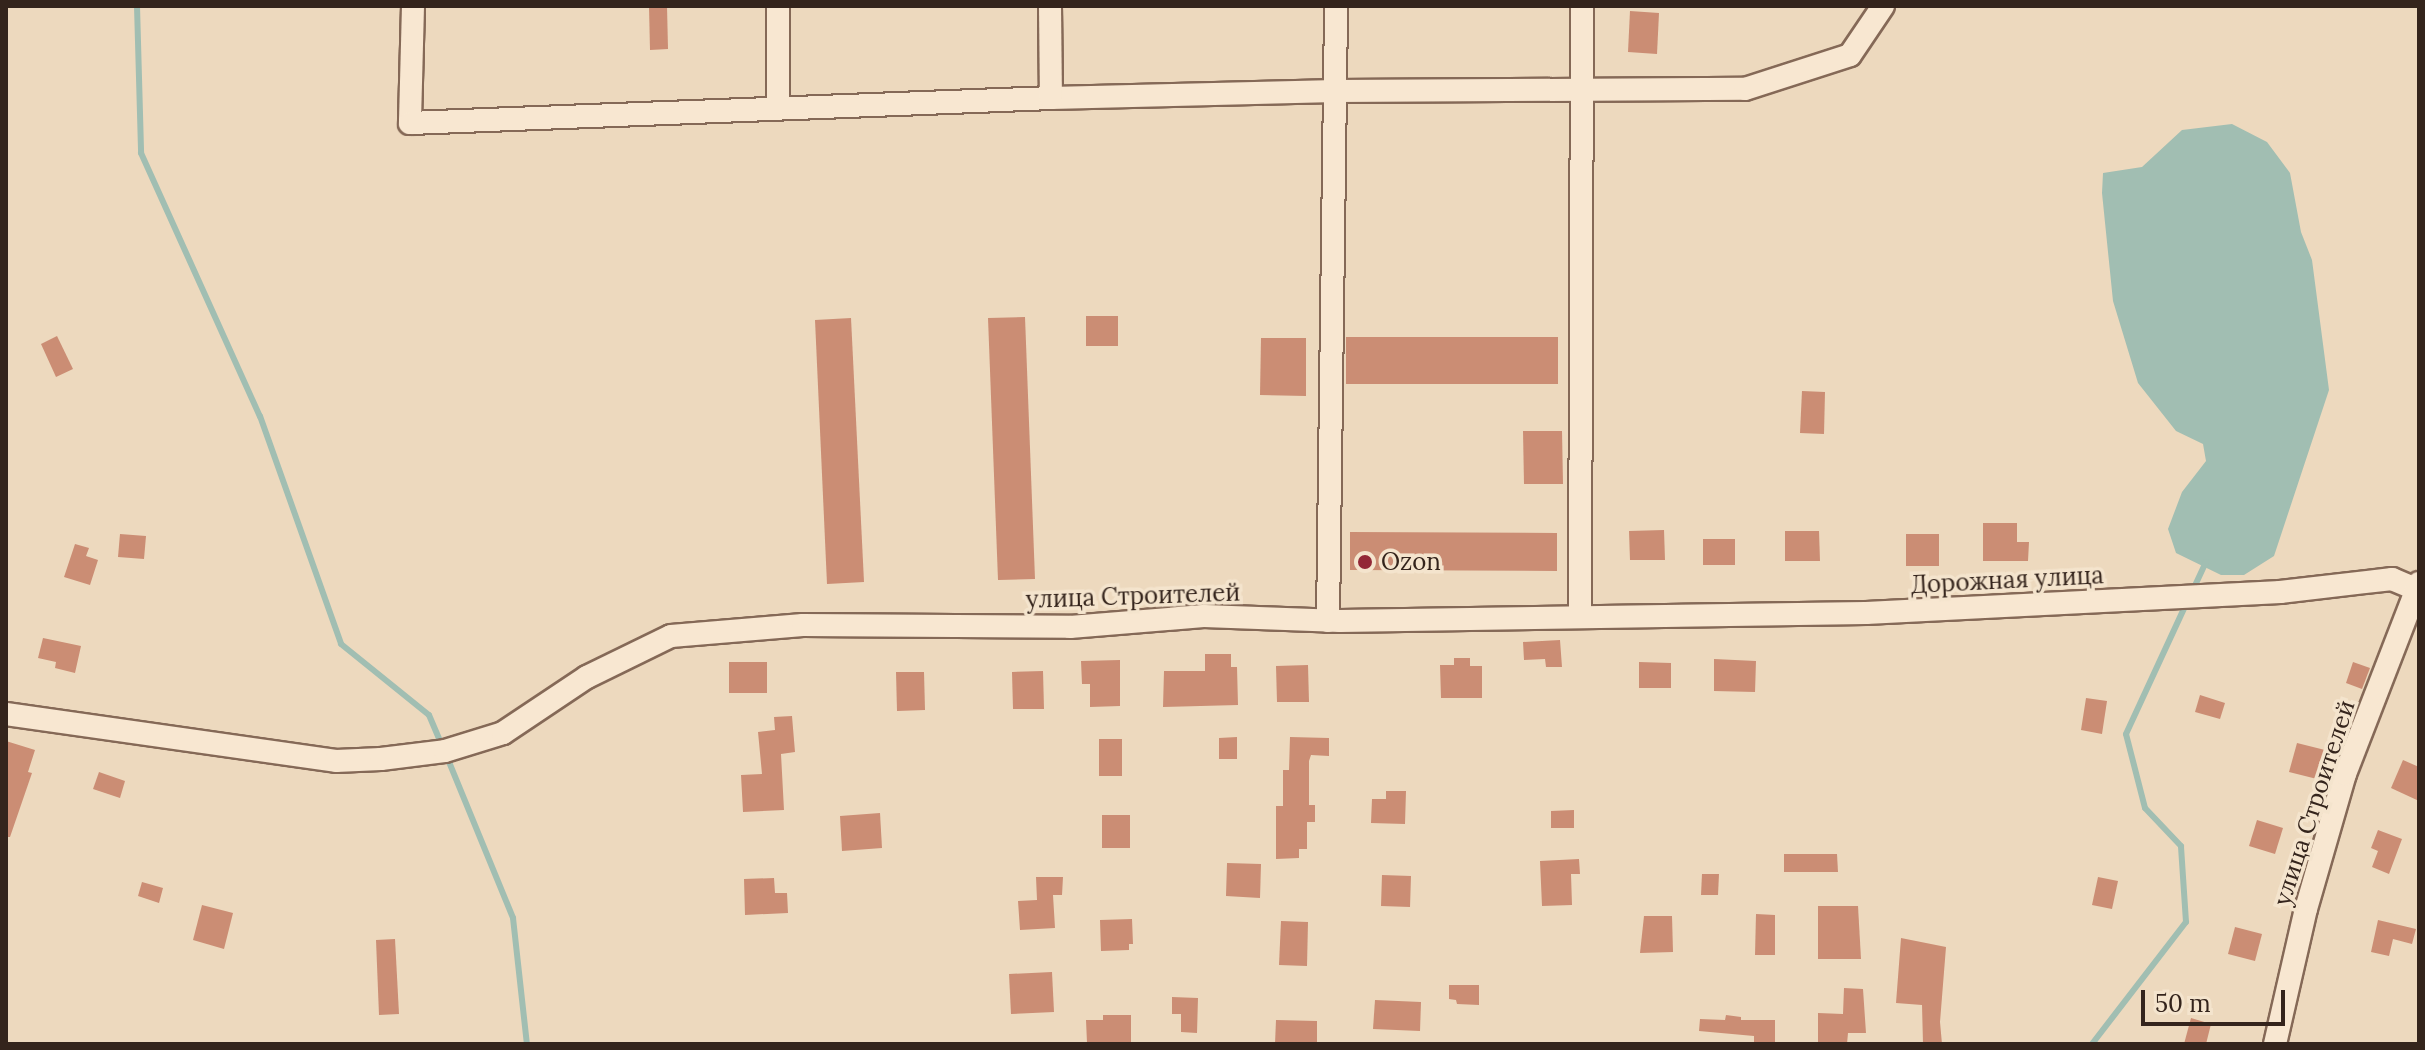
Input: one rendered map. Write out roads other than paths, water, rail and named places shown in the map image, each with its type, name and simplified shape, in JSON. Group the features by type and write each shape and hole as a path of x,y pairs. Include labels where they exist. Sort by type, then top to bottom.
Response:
{"street":[{"path":"413,6 410,123 778,106 785,109 1051,98 1336,91 1745,89 1850,55 1883,6"},
{"path":"778,6 778,106"},
{"path":"1050,6 1051,98"},
{"path":"1328,621 1336,6"},
{"path":"1582,6 1589,617"},
{"name":"Дорожная улица","path":"1589,617 1880,613 2266,593 2392,579 2418,586"},
{"name":"улица Строителей","path":"2275,1044 2306,909 2345,774 2418,586"},
{"name":"улица Строителей","path":"6,714 164,739 336,761 445,751 503,733 587,677 671,636 803,625 1070,627 1204,616 1328,621 1589,617"}],"waterway":[{"path":"137,6 141,153 260,416 341,644 429,715 442,746"},
{"path":"2192,592 2206,562"},
{"path":"2092,1044 2186,922 2181,846 2145,808 2126,734 2187,602"},
{"path":"447,757 513,918 527,1044"}],"place":[{"name":"Ozon","path":"1365,562"}]}
